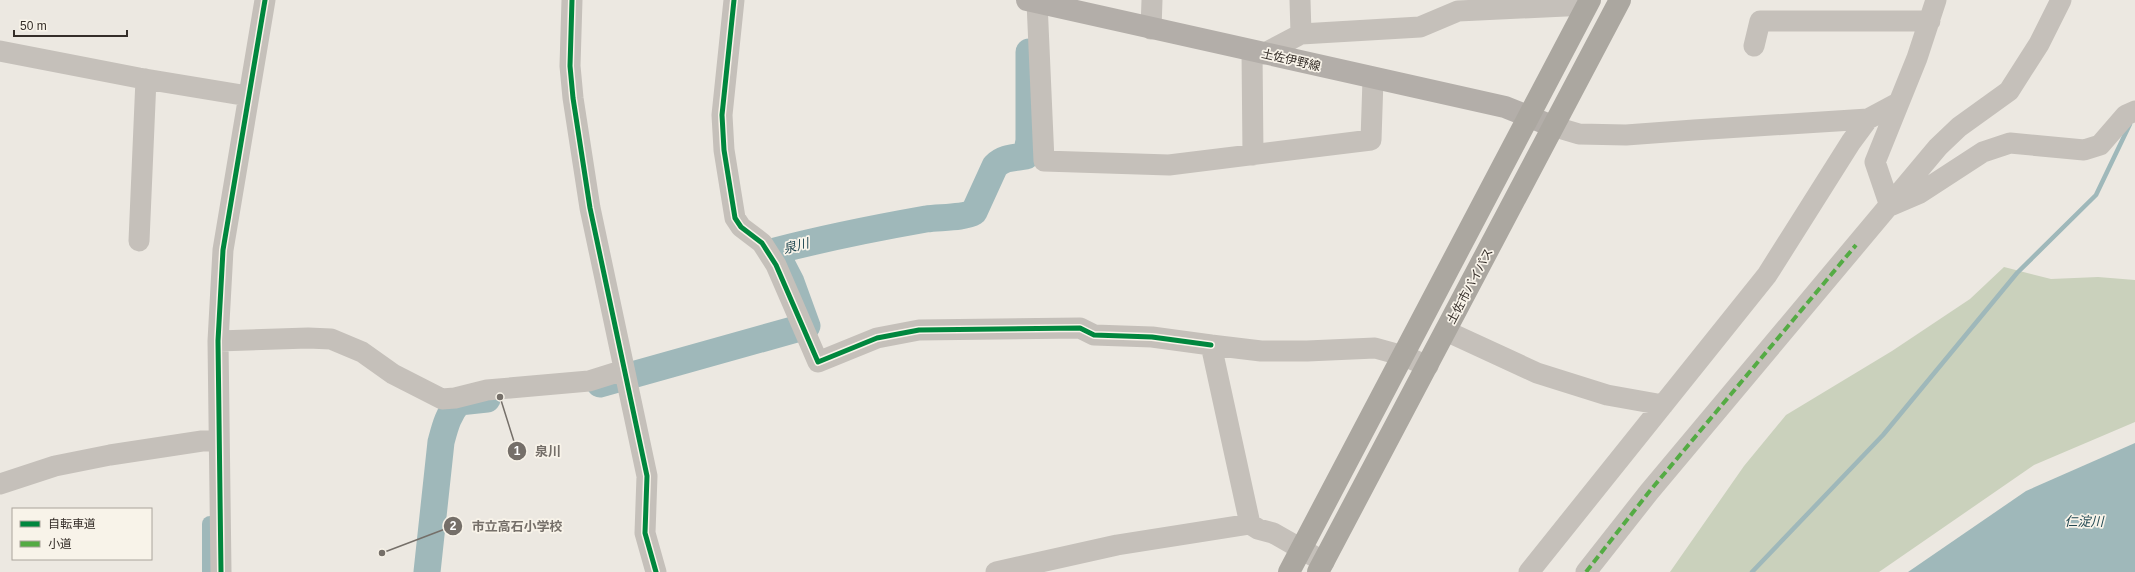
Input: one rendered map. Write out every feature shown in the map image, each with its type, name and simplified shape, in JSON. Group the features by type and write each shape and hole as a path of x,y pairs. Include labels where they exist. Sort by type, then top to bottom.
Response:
{"highway":[{"name":"土佐市バイパス","path":"1321,567 1428,366 1552,126 1620,0"},
{"path":"1289,572 1404,356 1588,2"}],"main road":[{"name":"土佐伊野線","path":"1032,1 1505,107 1529,115 1552,126"}],"street":[{"path":"221,572 211,441 223,250 241,94 265,0"},
{"path":"572,0 570,66 573,98 590,208 647,476 645,533 656,572"},
{"path":"734,0 722,115 724,150 735,218 741,227 762,243 776,265 818,362 877,338 919,330 1080,328 1094,335 1152,338 1261,351 1307,352 1375,348 1404,356 1428,366"},
{"path":"1152,0 1152,29"},
{"path":"1300,0 1301,34"},
{"path":"1890,206 1875,162 1896,104 1917,58 1936,0"},
{"path":"1586,572 1649,492 1938,147 1959,127 2009,91 2039,44 2061,0"},
{"path":"1032,1 1044,161 1169,165 1371,140 1373,78"},
{"path":"1253,155 1257,52 1301,34 1420,28 1458,11 1588,2"},
{"path":"1754,46 1760,21 1930,20"},
{"path":"0,51 146,79 241,94"},
{"path":"139,241 146,79"},
{"path":"1552,126 1579,134 1626,135 1868,119 1896,104"},
{"path":"1890,206 1920,193 1983,152 2010,143 2084,150 2100,145 2126,115 2134,111"},
{"path":"1529,572 1767,275 1851,142 1868,119"},
{"path":"1446,331 1537,373 1607,394 1663,405"},
{"path":"218,341 308,338 331,339 362,352 392,374 442,399 455,398 487,390 589,381 624,370"},
{"path":"1211,345 1250,524"},
{"path":"0,484 54,466 110,455 211,441"},
{"path":"996,572 1117,545 1250,524 1258,529 1273,533 1300,550 1321,567"}],"green space":[{"path":"2004,267 2051,279 2098,277 2135,280 2135,422 2034,465 1879,572 1670,572 1744,466 1786,415 1892,351 1970,299"}],"water":[{"name":"仁淀川","path":"2135,443 2135,572 1908,572 2026,491"}],"waterway":[{"name":"泉川","path":"600,384 807,326 791,282 775,251 869,230 926,219 970,214 974,212 995,166 1006,159 1026,156 1029,141 1029,52"},
{"path":"1752,572 1883,435 2017,273 2096,195 2130,124"},
{"name":"泉川","path":"427,572 441,442 446,426 452,411 459,402 487,399"},
{"path":"210,524 210,572"}],"marked path":[{"path":"1586,572 1649,492 1856,245"}],"cycle path":[{"path":"221,572 218,341 223,250 265,0"},
{"path":"572,0 570,66 573,98 590,208 647,476 645,533 656,572"},
{"path":"734,0 722,115 724,150 735,218 741,227 762,243 776,265 818,362 877,338 919,330 1080,328 1094,335 1152,337 1211,345"}],"place":[{"name":"泉川","path":"500,397"},
{"name":"市立高石小学校","path":"382,553"}]}
